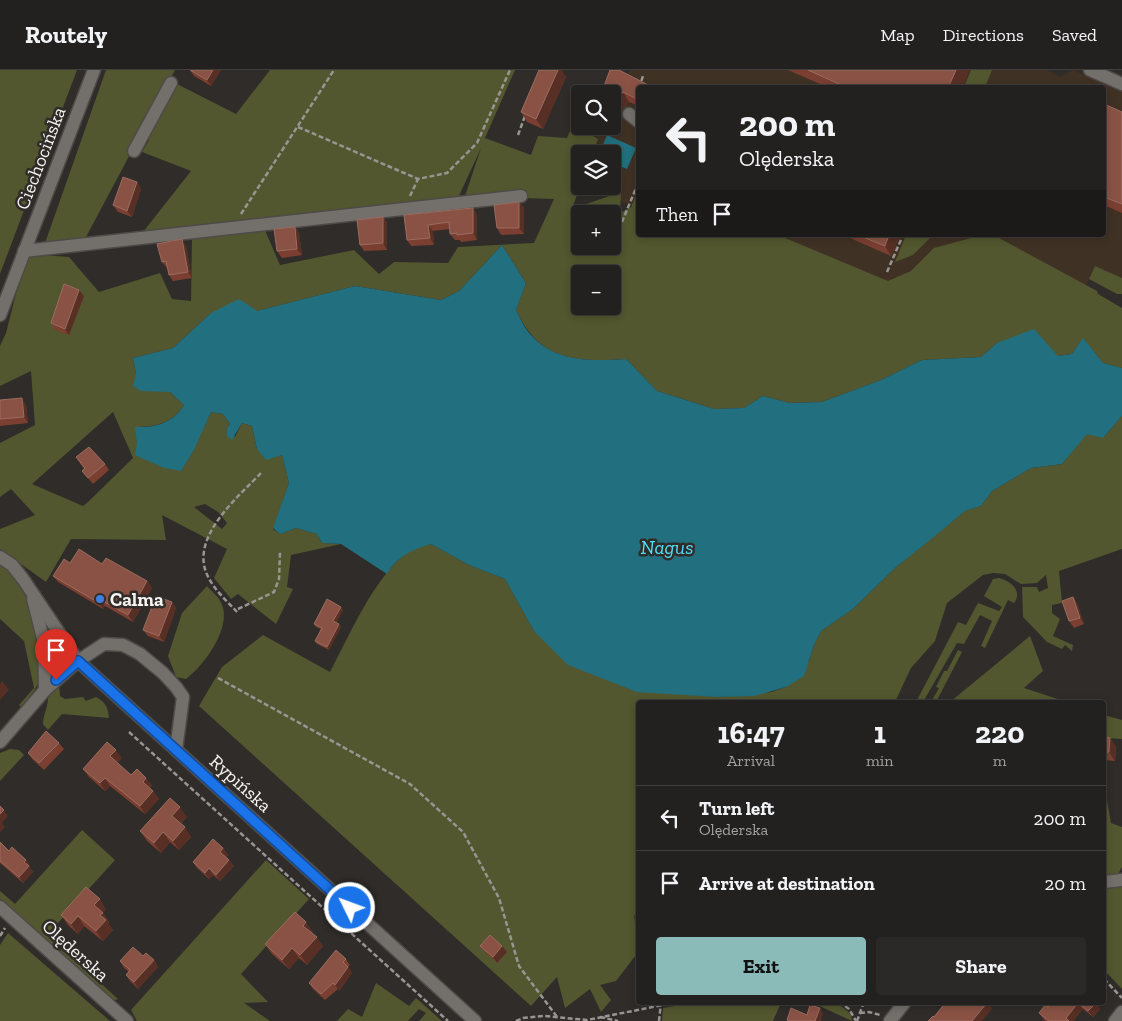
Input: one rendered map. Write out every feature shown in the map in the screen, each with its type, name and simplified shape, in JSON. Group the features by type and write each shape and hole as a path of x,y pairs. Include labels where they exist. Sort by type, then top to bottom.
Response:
{"street":[{"name":"Ciechocińska","path":"0,315 94,70"},
{"path":"1090,70 1122,84"},
{"path":"134,151 171,84"},
{"path":"24,251 521,196"},
{"name":"Rypińska","path":"0,557 12,565 78,661 475,1021"},
{"path":"31,591 44,642 45,690"},
{"path":"0,742 45,690 78,661 104,644 123,644 140,654 163,673 176,686 183,697 176,750"},
{"path":"1106,882 1122,880"},
{"name":"Olęderska","path":"0,907 127,1021"},
{"path":"890,1021 903,1005"},
{"path":"1115,1021 1122,1012"}],"path":[{"path":"232,228 334,70"},
{"path":"298,127 418,179 447,173 477,143 510,70"},
{"path":"640,85 643,76"},
{"path":"518,135 527,113"},
{"path":"403,209 418,179"},
{"path":"621,222 636,188"},
{"path":"887,272 902,237"},
{"path":"262,472 221,515 205,540 206,571 216,588 238,611 274,592 279,580 280,552"},
{"path":"218,678 410,784 464,832 499,898 519,966 557,1017"},
{"path":"129,732 448,1021"},
{"path":"1106,981 1122,998"},
{"path":"516,1021 523,1018 557,1017 587,1020 656,1005"},
{"path":"659,1021 661,1005"},
{"path":"843,1005 849,1009 857,1021"},
{"path":"857,1021 863,1005"},
{"path":"860,1013 875,1013 890,1021"},
{"path":"598,1017 618,1021"}],"shaded area":[{"path":"630,70 1047,70 1060,77 1073,70 1122,91 1122,278 1095,266 1084,290 890,286 769,237 1106,237 1106,85 636,85 636,207 634,207 604,195 621,195 621,145 591,145 594,135 621,135 621,85 619,85"}],"green space":[{"path":"0,70 77,70 0,274"},
{"path":"106,70 175,70 86,237 45,243"},
{"path":"270,70 515,70 485,138 531,155 538,136 567,138 571,128 571,135 591,135 598,139 596,145 571,145 571,195 577,195 573,205 571,205 571,255 621,255 621,212 631,207 636,195 636,237 783,237 888,281 911,271 934,248 975,237 999,238 1097,291 1098,294 1122,308 1122,368 1103,363 1083,339 1072,354 1058,356 997,343 981,357 922,360 881,380 822,402 790,403 763,396 744,408 714,409 657,391 626,359 587,360 574,358 550,350 539,343 526,328 516,310 526,283 502,245 459,291 441,300 355,286 257,311 211,313 173,348 133,358 136,374 170,392 184,405 175,416 163,423 136,427 181,471 194,449 211,412 223,414 230,424 227,428 235,437 242,423 252,426 257,449 274,456 282,455 289,483 273,529 280,534 296,528 317,534 322,543 341,544 291,555 287,587 293,589 276,624 238,594 231,599 214,578 227,549 162,515 166,540 71,539 46,582 0,549 0,529 35,515 11,489 0,497 0,443 35,425 31,371 0,386 0,346 6,333 26,254 69,257 99,292 160,273 172,299 191,301 192,237 264,228 280,265 354,250 379,274 394,262 448,263 458,247 534,243 554,199 465,196 481,148 459,196 143,232 191,171 142,152 149,140 149,130 177,84 236,114","holes":["113,412 133,458 83,506 32,484","205,504 218,512 227,523 222,529 194,507"]},
{"path":"971,70 992,70 986,85 965,85"},
{"path":"612,195 621,195 620,205 584,205"},
{"path":"905,237 931,237 913,255 895,262"},
{"path":"1095,266 1122,278 1122,294 1117,294 1089,279"},
{"path":"1122,416 1122,549 1059,571 1062,603 1052,605 1052,613 1060,619 1053,636 1073,645 1072,651 1065,645 1062,649 1047,642 1023,617 1022,587 1037,587 1039,592 1048,588 1046,575 1037,583 1021,584 1005,574 993,573 983,575 947,603 935,641 911,668 896,700 636,700 636,916 634,915 636,955 616,981 600,985 611,1000 601,1012 590,989 565,1008 557,977 531,1006 199,706 222,667 263,635 330,672 363,608 394,564 408,551 431,544 469,565 505,579 534,631 717,697 771,692 786,687 809,661 821,631 853,609 895,568 965,511 981,506 992,491 1031,468 1062,464 1087,433 1104,437"},
{"path":"0,561 11,571 26,596 35,626 42,670 37,686 21,707 19,705 34,688 24,641 0,619"},
{"path":"999,578 1008,581 1014,587 1017,594 1014,603 1008,600 985,648 981,646 992,621 980,615 964,644 957,643 924,700 917,700 958,622 966,625 978,603 999,611 1002,607 984,596 993,579"},
{"path":"207,586 219,599 224,610 221,632 209,655 193,673 186,679 176,677 168,656 182,613"},
{"path":"1030,636 1043,671 1024,688 1061,700 952,700"},
{"path":"958,650 962,652 937,700 932,700 939,688 936,687 944,671 947,671"},
{"path":"59,685 60,696 65,699 83,697 86,701 96,697 106,706 109,718 62,714 48,730 43,724 48,698"},
{"path":"1106,716 1122,720 1122,739 1106,738"},
{"path":"10,749 19,750 24,755 0,781 0,753"},
{"path":"1106,794 1111,823 1122,827 1122,867 1117,876 1106,873"},
{"path":"82,830 115,860 48,934 55,942 50,946 0,899 0,891 15,904"},
{"path":"266,860 309,899 241,974 268,1002 244,1003 270,1021 137,1021 131,1010"},
{"path":"1106,886 1122,886 1122,989 1106,972"},
{"path":"8,933 110,1021 0,1021 0,945"},
{"path":"61,947 118,999 111,1001 60,955"},
{"path":"376,983 409,1006 416,998 442,1021 419,1021 426,1013 419,1009 408,1021 337,1021 348,1009 362,1017"},
{"path":"680,1005 780,1005 773,1021 662,1021 663,1008"},
{"path":"817,1005 838,1005 851,1015 852,1021"}],"water":[{"path":"607,135 636,148 627,169 621,166 621,145 603,145"},
{"name":"Nagus","path":"502,245 526,283 516,310 528,331 540,343 562,355 575,358 587,360 626,359 657,391 714,409 744,408 763,396 790,403 822,402 881,380 922,360 981,357 997,343 1034,329 1058,356 1072,354 1083,338 1103,363 1122,368 1122,416 1103,438 1087,434 1062,464 1031,468 992,491 981,506 965,511 895,568 853,609 821,631 814,645 804,676 786,687 754,696 717,697 637,692 568,665 534,631 505,579 469,565 431,544 400,558 387,574 341,544 322,543 317,534 296,528 280,534 273,528 289,483 282,455 266,460 257,449 252,426 242,423 232,440 227,436 227,428 230,424 223,414 211,412 194,450 181,471 164,468 135,455 137,443 135,427 150,427 163,423 175,416 184,405 170,392 141,391 133,386 136,374 133,358 173,348 211,313 239,299 257,311 355,286 441,300 459,291"}],"building":[{"path":"190,70 213,70 207,80"},
{"path":"539,70 558,70 536,119 521,112"},
{"path":"610,70 619,70 648,85 636,85 636,98 623,92 621,94 621,85 604,85"},
{"path":"808,70 956,70 949,85 841,85"},
{"path":"1106,105 1122,112 1122,204 1106,198"},
{"path":"123,177 137,182 127,211 113,205"},
{"path":"519,202 519,228 497,228 494,205"},
{"path":"473,208 473,233 450,234 449,222 428,225 430,238 407,240 404,215"},
{"path":"383,217 383,243 360,245 357,220"},
{"path":"295,227 297,249 277,251 274,229"},
{"path":"863,237 888,237 885,246"},
{"path":"182,239 188,272 169,275 166,261 162,262 157,244"},
{"path":"64,284 79,290 65,329 51,323"},
{"path":"22,398 24,417 0,419 0,400"},
{"path":"89,447 105,464 88,478 82,471 85,468 76,457"},
{"path":"79,549 102,564 106,558 147,581 128,615 101,600 99,603 53,576 64,559 70,563"},
{"path":"156,596 172,602 159,636 143,630"},
{"path":"1073,597 1080,618 1069,621 1062,601"},
{"path":"327,599 341,607 333,621 339,624 327,647 315,641 322,628 314,624"},
{"path":"46,731 59,743 39,763 28,753"},
{"path":"1106,737 1110,738 1109,752 1106,752"},
{"path":"107,742 116,750 110,756 131,775 137,769 146,778 143,782 153,791 140,806 105,778 100,783 83,769"},
{"path":"170,798 180,807 172,816 185,827 173,841 163,832 154,843 140,831"},
{"path":"0,806 4,810 0,814"},
{"path":"213,839 223,848 220,852 229,860 216,875 209,868 205,873 193,862"},
{"path":"0,842 9,851 12,847 26,860 24,862 29,866 19,877 0,861"},
{"path":"86,887 100,899 94,905 103,913 100,915 106,920 96,931 78,916 71,924 61,915"},
{"path":"295,912 306,922 303,926 317,937 300,955 292,948 282,960 265,944"},
{"path":"490,935 502,946 493,957 480,946"},
{"path":"133,947 143,956 146,953 154,960 134,982 126,975 130,970 120,961"},
{"path":"336,950 346,959 343,962 348,967 335,985 333,983 321,994 309,983"},
{"path":"810,1005 820,1008 815,1021 787,1020 791,1008 807,1015"},
{"path":"944,1005 985,1005 972,1021 928,1021 934,1017"},
{"path":"1045,1005 1048,1007 1050,1005 1076,1005 1066,1018 1069,1021 1049,1021 1039,1013"},
{"path":"1080,1005 1094,1005 1088,1011"}],"place":[{"name":"Calma","path":"100,599"}],"route":[{"path":"56,680 78,661 350,908"}]}
